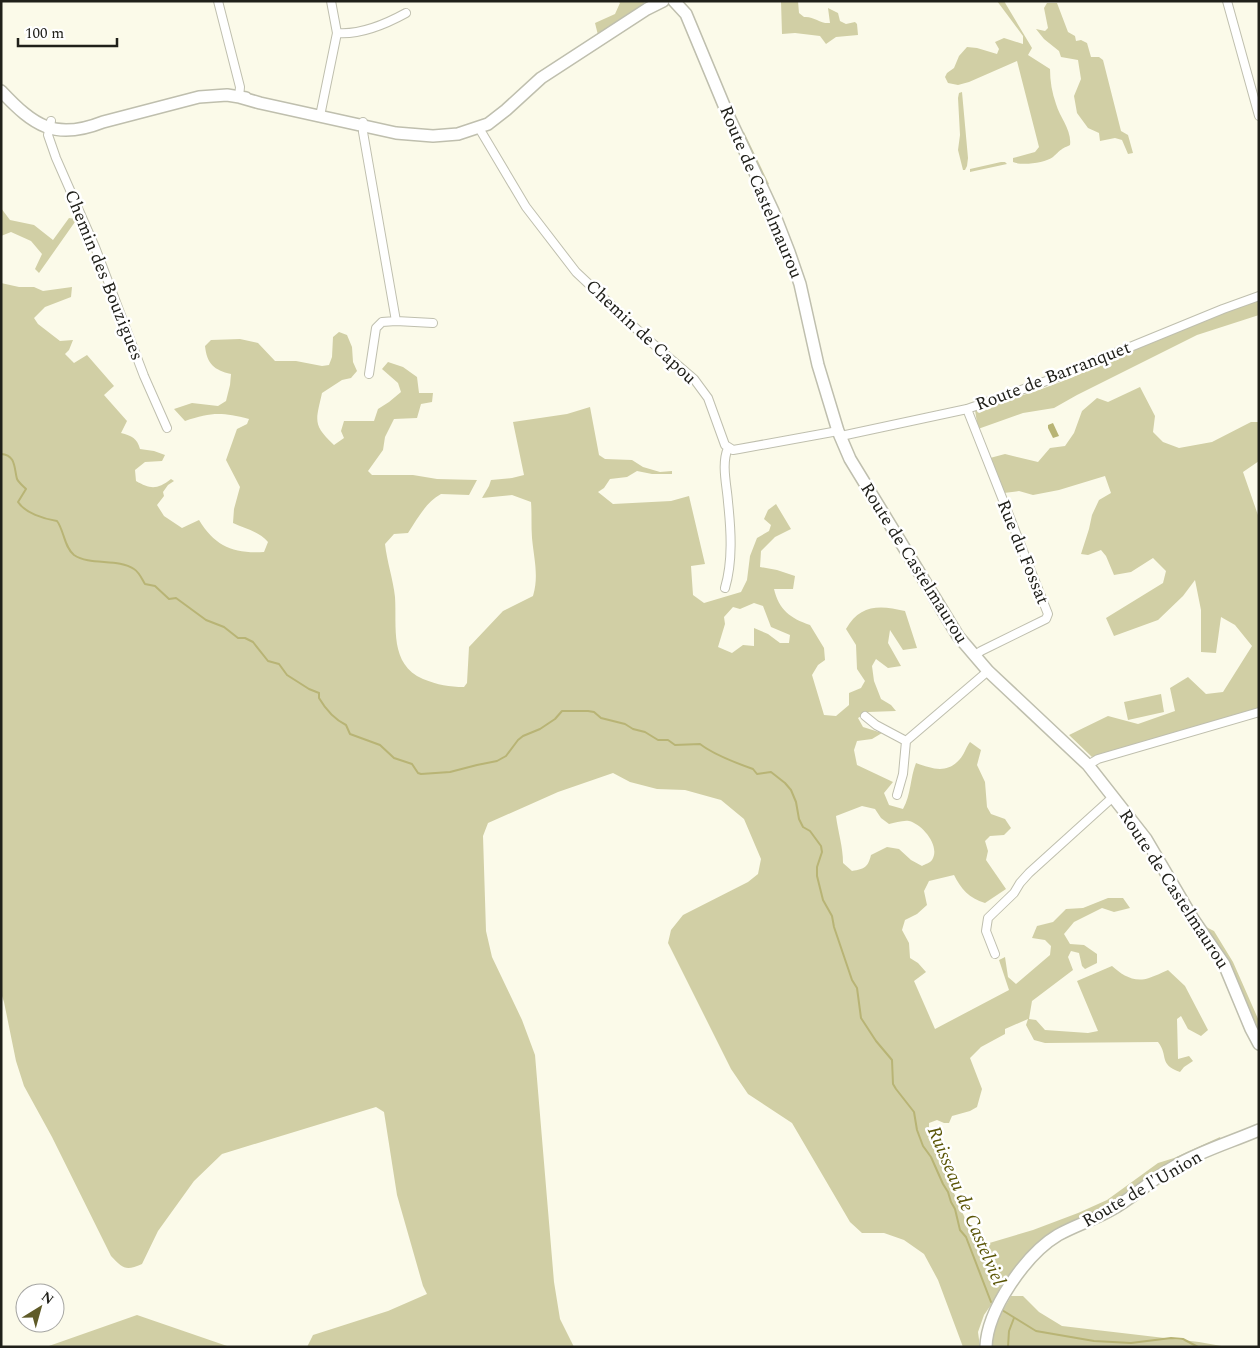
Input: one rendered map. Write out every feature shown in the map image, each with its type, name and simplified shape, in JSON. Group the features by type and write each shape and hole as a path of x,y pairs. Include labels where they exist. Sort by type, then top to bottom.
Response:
{"street":[{"path":"218,1 240,87 239,97"},
{"path":"320,115 337,33 331,1"},
{"path":"1,91 50,124 103,122 198,97 218,95 239,97 396,133 445,136 479,128 506,110 540,78 650,5 663,1"},
{"name":"Route de Castelmaurou","path":"674,1 686,14"},
{"name":"Route de Castelmaurou","path":"685,1 686,14 728,115 773,211 789,252 802,292 818,365 839,433 850,459 958,636 988,671 1088,765 1146,839 1193,918 1224,964 1247,1021 1259,1044"},
{"path":"1227,1 1259,116"},
{"path":"337,33 348,34 391,21 406,13"},
{"name":"Chemin des Bouzigues","path":"50,124 48,135 56,158 95,247 144,376 167,428"},
{"path":"363,124 362,132 396,321"},
{"name":"Chemin de Capou","path":"479,128 526,207 576,272 644,336 686,371 702,389 712,408 721,438 728,448"},
{"name":"Route de Barranquet","path":"839,433 967,409 1052,379 1259,296"},
{"path":"369,374 376,328 379,323 396,321 433,323"},
{"name":"Rue du Fossat","path":"967,409 1048,614 1046,620 974,656"},
{"path":"725,588 728,575 730,542 725,460 728,448 739,450 839,433"},
{"path":"897,795 903,774 906,741 988,671"},
{"path":"1088,765 1098,759 1259,712"},
{"path":"865,716 906,741"},
{"path":"996,954 986,930 986,924 991,913 1014,893 1029,873 1113,796"},
{"name":"Route de l'Union","path":"986,1347 986,1335 996,1307 1037,1251 1057,1236 1109,1211 1173,1167 1192,1157 1259,1130"}],"shaded area":[{"path":"618,1 646,1 630,16 598,35 595,23 615,14 620,3"},
{"path":"781,1 798,1 799,13 804,17 830,23 828,8 838,13 840,21 846,24 855,22 858,35 836,37 826,44 820,36 795,33 782,34"},
{"path":"997,1 1004,1 1032,48 1028,55 1050,69 1053,96 1068,129 1070,145 1045,161 1028,164 1013,162 1013,158 1035,152 1039,147 1017,61 958,85 948,83 945,77 954,68 959,56 967,47 997,54 999,49 995,42 1004,38 1023,44 1023,36"},
{"path":"1047,3 1057,3 1068,32 1075,36 1076,41 1081,40 1087,43 1091,57 1099,57 1103,60 1121,131 1128,135 1133,153 1128,154 1122,140 1115,138 1100,141 1099,133 1088,128 1077,113 1074,96 1081,79 1078,60 1061,57 1059,51 1044,39 1036,29 1045,31 1048,28 1044,8"},
{"path":"962,92 968,158 965,170 963,170 958,150 960,135 958,98 959,93"},
{"path":"744,132 769,184 766,186 742,134"},
{"path":"1001,162 1007,164 970,172 970,169"},
{"path":"1,208 10,220 34,225 53,240 69,218 77,219 39,273 35,269 42,254 31,241 11,232 1,236"},
{"path":"1,283 19,287 34,287 43,291 72,287 71,297 45,307 34,318 38,324 60,341 73,340 65,354 74,363 87,355 114,386 104,395 127,421 121,433 133,438 140,449 165,455 162,461 145,462 135,470 136,481 145,486 157,487 171,479 174,481 163,492 164,496 157,505 164,516 182,528 199,520 218,542 234,550 264,552 268,542 256,533 233,523 234,509 240,487 226,460 237,429 247,424 249,419 217,414 185,421 174,409 192,403 218,406 226,401 231,374 216,368 210,362 205,346 211,340 240,339 258,343 275,361 296,361 322,366 329,365 332,357 333,337 339,332 347,335 352,347 353,362 357,371 351,378 342,380 322,393 317,416 319,427 334,445 344,438 341,431 344,421 374,421 378,409 401,392 398,383 382,369 388,362 403,367 417,377 419,393 433,393 432,402 421,404 417,418 394,419 385,437 383,450 368,471 372,475 413,475 437,479 477,480 469,495 441,494 436,497 423,511 408,533 394,534 385,544 395,597 397,644 400,654 412,672 434,683 464,687 467,683 469,647 503,611 533,596 536,574 531,502 512,495 482,498 491,480 524,475 513,422 567,414 590,407 599,455 605,459 632,460 643,467 660,472 672,471 672,474 652,474 637,471 627,477 610,479 604,488 598,492 613,504 671,501 689,496 705,564 691,566 693,595 704,603 741,592 747,580 750,556 757,538 769,531 771,525 764,519 768,510 776,504 791,529 775,537 761,551 760,567 795,576 793,589 774,589 782,608 791,616 810,625 824,648 825,660 818,665 812,675 824,715 836,716 849,705 849,693 861,688 865,681 857,669 856,645 846,629 858,615 871,608 879,607 905,611 917,648 903,650 890,630 888,643 901,666 888,668 876,659 872,666 874,681 881,699 891,705 896,711 868,712 858,718 863,727 882,733 872,739 857,741 854,750 857,765 893,782 884,793 889,805 903,809 908,798 916,763 940,769 950,767 961,757 970,742 981,750 977,765 985,782 987,807 991,814 1005,819 1011,828 1004,835 990,836 985,841 988,851 986,860 1006,889 985,903 966,892 954,875 929,881 924,891 927,905 917,914 905,920 902,930 909,943 910,958 918,963 926,972 914,981 935,1029 1009,990 999,960 1005,957 1008,977 1016,984 1050,955 1051,946 1045,940 1032,938 1037,926 1053,922 1066,909 1083,908 1108,898 1123,898 1130,908 1114,912 1102,908 1074,922 1064,934 1070,944 1084,945 1097,954 1097,963 1085,969 1082,966 1079,953 1071,951 1068,957 1073,970 1032,1001 1029,1019 1036,1020 1045,1030 1088,1033 1098,1031 1077,981 1112,966 1133,979 1149,978 1168,970 1185,986 1208,1030 1201,1036 1188,1029 1181,1016 1177,1019 1178,1059 1189,1056 1193,1061 1180,1072 1166,1063 1158,1042 1045,1043 1034,1040 1026,1025 1028,1019 1005,1029 1005,1034 981,1047 970,1058 982,1089 977,1107 952,1116 949,1123 937,1120 929,1123 929,1136 974,1239 986,1244 1033,1230 1078,1213 1107,1200 1158,1163 1174,1158 1220,1137 1221,1141 1018,1266 984,1315 978,1332 980,1347 963,1347 938,1280 924,1254 904,1240 884,1233 862,1233 850,1222 792,1123 748,1094 731,1069 668,943 671,930 683,915 748,882 758,874 761,859 744,819 721,800 685,790 657,789 630,782 613,773 558,792 488,823 483,836 486,931 492,957 522,1020 535,1055 554,1282 560,1319 574,1347 307,1347 313,1335 388,1311 427,1294 423,1286 397,1195 384,1112 376,1107 222,1154 194,1181 158,1231 142,1264 132,1268 125,1268 111,1256 52,1137 24,1086 16,1061 1,993","holes":["754,603 763,606 771,627 790,635 789,643 780,643 768,634 754,628 754,646 743,645 732,653 718,647 725,624 724,617 733,607 740,609","862,806 875,809 881,818 889,824 909,821 919,826 932,842 934,848 932,860 922,866 911,860 899,849 887,847 871,855 865,867 852,871 843,863 836,816"]},
{"path":"1259,300 1259,315 1197,335 1054,408 1023,413 978,429 975,410 1071,378 1201,321"},
{"path":"1140,387 1155,416 1153,432 1163,442 1179,448 1212,442 1251,422 1259,422 1259,461 1243,472 1259,518 1259,709 1092,757 1069,735 1108,716 1138,724 1175,711 1170,688 1188,677 1206,694 1223,692 1252,646 1235,625 1221,617 1216,653 1201,652 1201,610 1195,580 1183,596 1158,620 1114,636 1106,618 1163,583 1166,571 1153,558 1131,572 1114,575 1106,556 1101,550 1088,555 1081,554 1092,515 1099,500 1111,493 1105,476 1059,490 1033,495 1019,491 1004,493 990,458 1005,454 1038,462 1050,448 1065,446 1074,433 1082,411 1097,398 1108,402"},
{"path":"1053,423 1059,436 1053,438 1048,425"},
{"path":"1161,694 1164,712 1128,720 1124,702"},
{"path":"1202,925 1214,931 1233,962 1259,1021 1259,1037"},
{"path":"1011,1296 1023,1296 1039,1312 1062,1326 1227,1347 992,1347 995,1324"},
{"path":"137,1315 230,1347 46,1347"}],"waterway":[{"name":"Ruisseau de Castelviel","path":"1,454 12,459 17,479 26,489 18,502 30,512 57,521 68,548 74,555 88,560 120,564 134,569 145,584 155,586 169,599 176,598 206,620 224,627 238,638 245,638 253,642 268,661 279,664 287,675 319,693 319,698 324,706 334,717 346,725 350,734 380,745 394,758 412,764 418,773 450,772 497,761 506,756 523,736 540,729 555,719 562,711 588,711 594,712 601,718 625,724 633,729 645,732 658,740 668,740 675,745 700,744 718,755 753,769 757,774 771,772 785,783 791,790 796,802 799,819 803,827 810,831 821,846 822,852 817,867 817,876 823,900 832,916 852,980 857,988 861,1018 876,1041 892,1060 893,1084 914,1112 917,1130 923,1146 931,1157 948,1192 955,1209 960,1230 966,1237 991,1302"},
{"name":"Ruisseau de Castelviel","path":"1002,1310 1036,1331 1094,1341 1131,1343 1171,1338 1183,1339 1198,1347"},
{"name":"Ruisseau de Castelviel","path":"1008,1347 1009,1331 1014,1318"}]}
